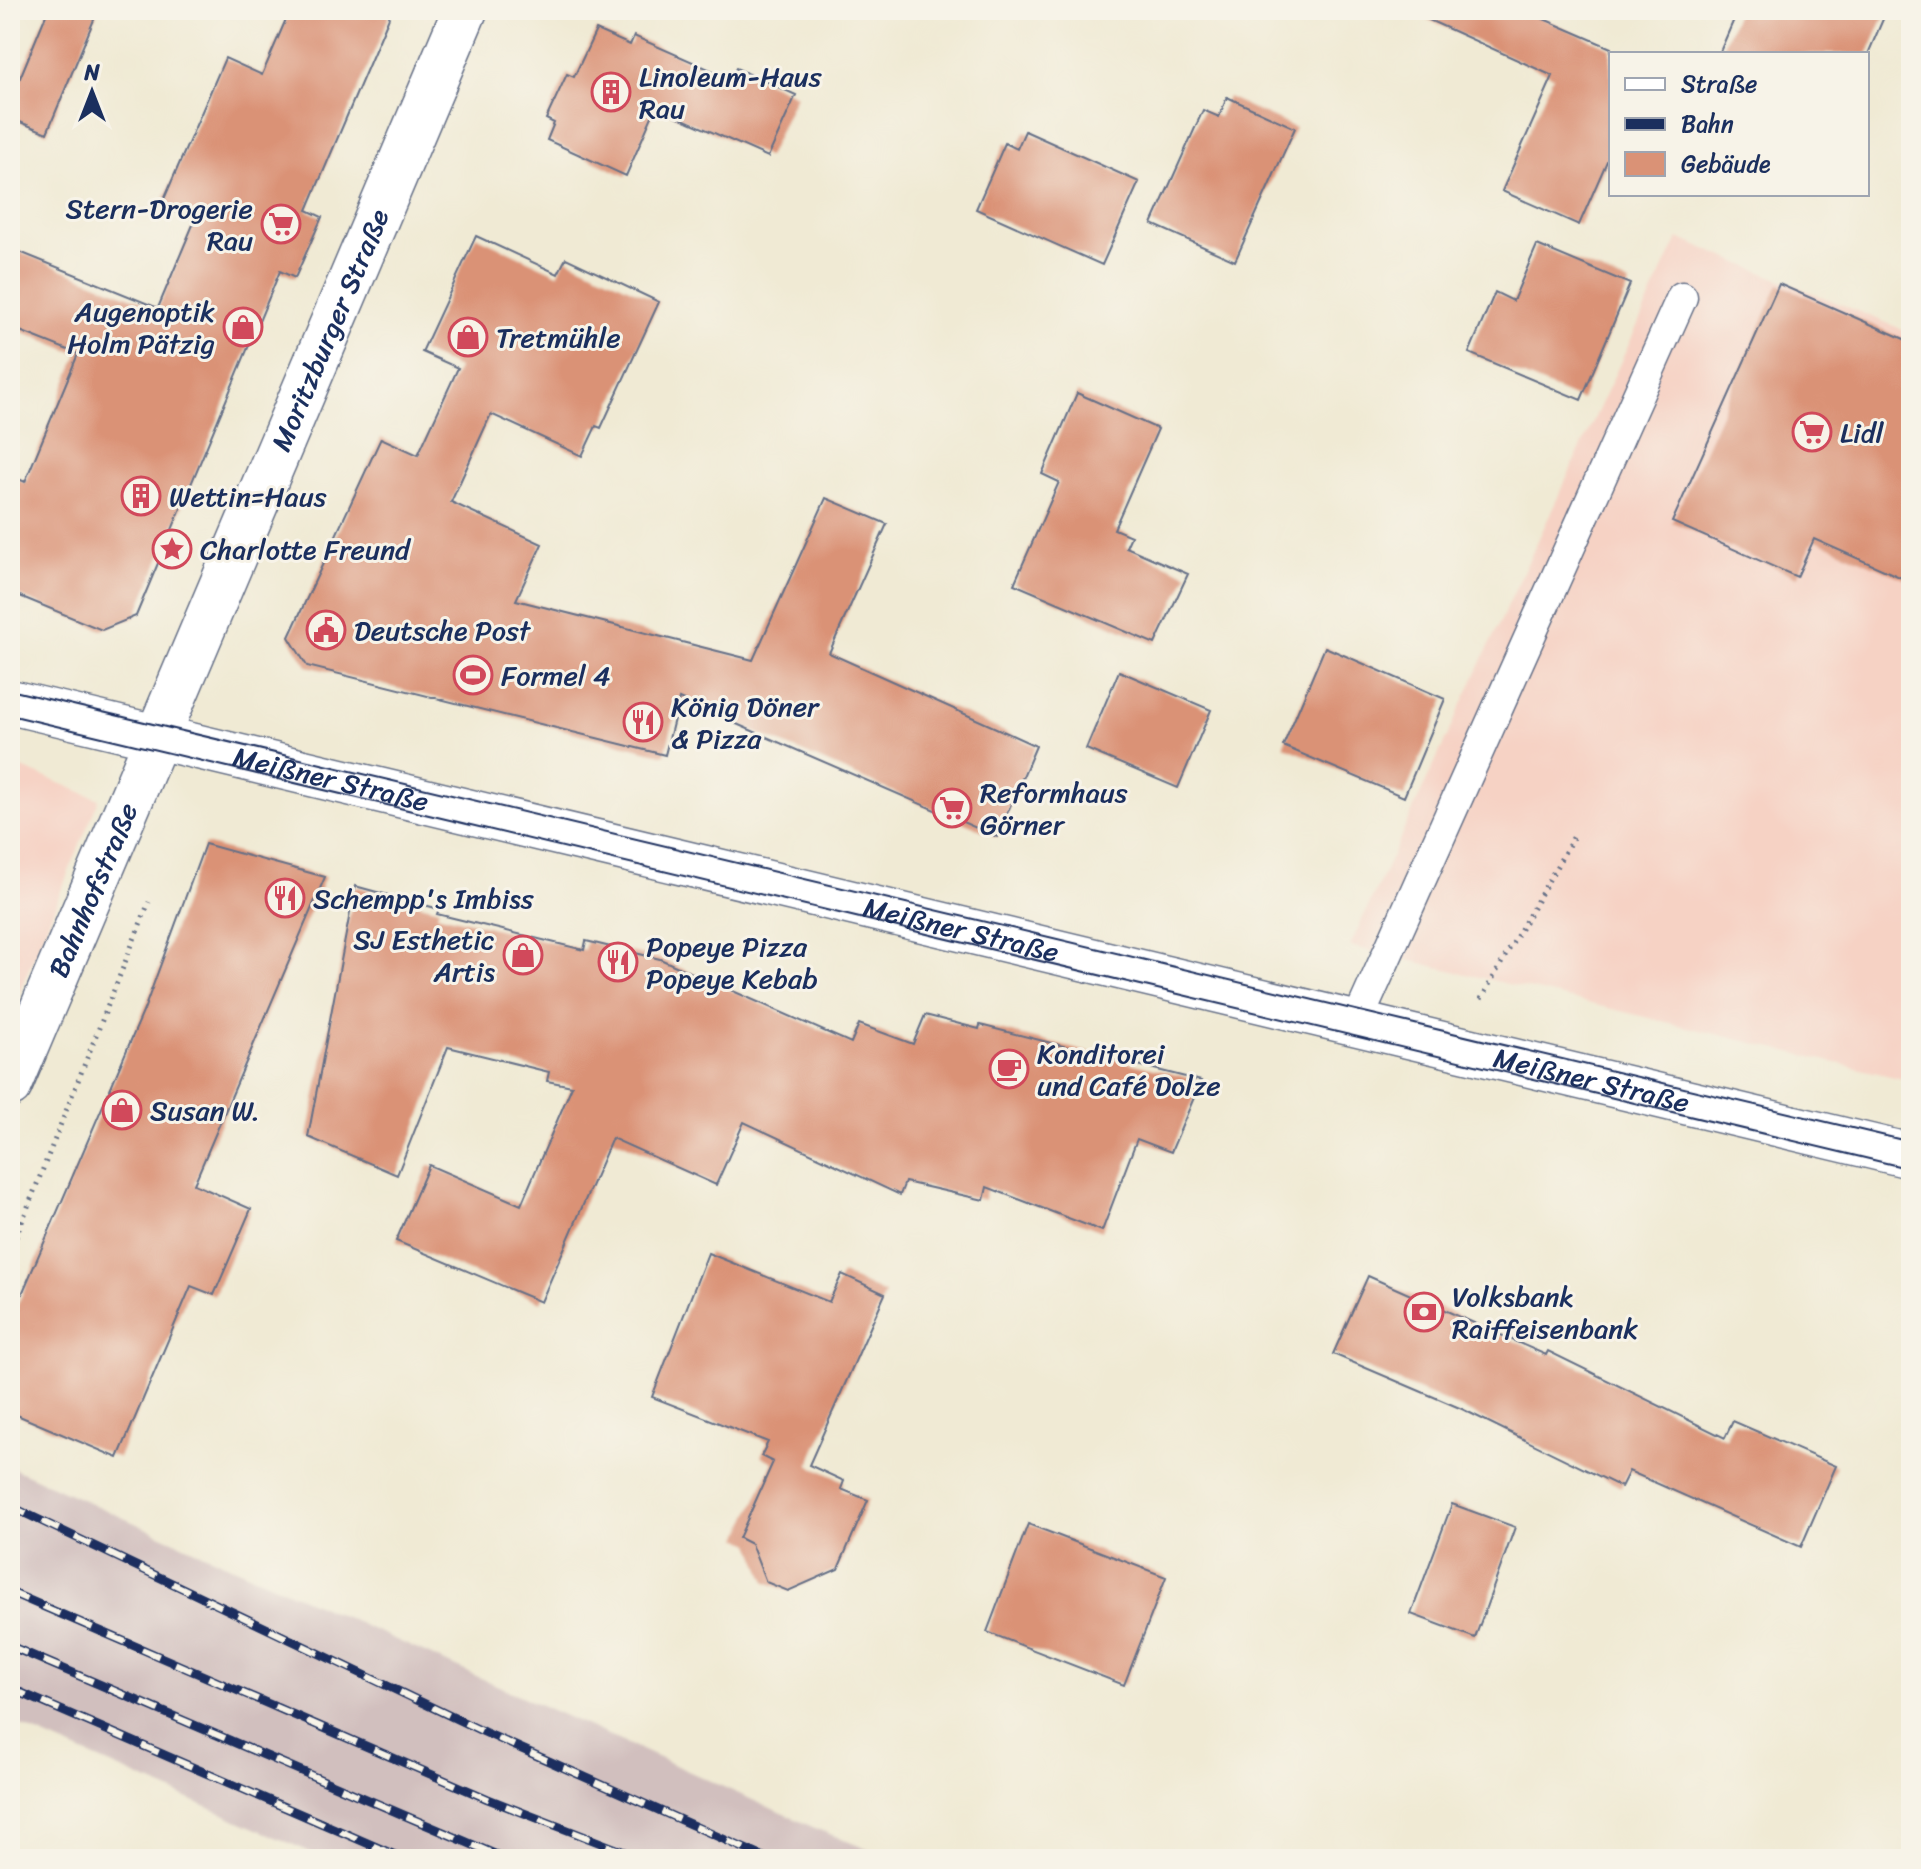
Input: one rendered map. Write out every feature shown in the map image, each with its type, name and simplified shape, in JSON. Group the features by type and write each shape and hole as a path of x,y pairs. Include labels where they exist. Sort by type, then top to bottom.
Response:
{"main road":[{"name":"Moritzburger Straße","path":"158,738 465,10"},
{"name":"Meißner Straße","path":"10,702 1911,1156"},
{"name":"Bahnhofstraße","path":"10,1085 158,738"}],"lane":[{"path":"1356,1024 1682,297"}],"path":[{"path":"1454,1047 1574,836"}],"shaded area":[{"path":"1678,238 1911,333 1911,1081 1350,946"},
{"path":"10,763 99,799 10,1014"},
{"path":"10,1467 815,1828 891,1859 326,1859 10,1721"}],"building":[{"path":"48,10 98,10 47,133 10,118 10,102"},
{"path":"290,10 392,10 307,210 322,217 295,278 280,271 136,616 102,630 10,592 10,475 25,482 78,354 10,327 10,248 158,308 195,220 161,206 225,58 262,75"},
{"path":"1407,10 1523,10 1611,48 1609,157 1579,225 1502,191 1553,76"},
{"path":"1738,10 1887,10 1869,52 1720,52"},
{"path":"596,30 630,45 634,36 731,79 736,68 796,95 768,157 656,107 626,176 547,140 554,123 546,119 567,74 574,77"},
{"path":"1227,97 1295,128 1235,261 1152,224 1203,110 1219,117"},
{"path":"1025,131 1139,182 1102,265 976,209 1005,143 1017,149"},
{"path":"476,236 558,274 566,258 659,302 601,428 596,426 582,456 491,414 451,502 542,544 516,600 753,660 826,498 887,524 829,653 1036,746 997,837 679,699 665,755 307,666 289,637 381,438 418,455 458,368 422,352"},
{"path":"1537,245 1630,284 1581,400 1469,353 1495,292 1513,301"},
{"name":"Lidl","path":"1779,284 1911,342 1911,582 1814,539 1797,577 1672,522"},
{"path":"1077,393 1158,429 1114,529 1131,536 1126,547 1188,574 1155,644 1014,584 1059,482 1042,474"},
{"path":"1325,647 1445,699 1404,797 1283,746"},
{"path":"1119,671 1211,710 1178,788 1086,749"},
{"path":"205,844 325,877 194,1184 251,1209 214,1295 191,1286 118,1458 10,1412 10,1322 144,1010"},
{"path":"355,886 439,909 437,914 584,950 586,941 660,959 851,1043 859,1024 913,1044 925,1015 979,1029 980,1025 1201,1081 1171,1152 1137,1139 1102,1231 987,1187 984,1200 905,1182 900,1195 744,1122 716,1185 612,1138 541,1302 396,1241 429,1165 521,1205 572,1086 547,1081 549,1072 448,1047 397,1175 308,1137"},
{"path":"708,1253 829,1302 842,1274 885,1294 809,1465 844,1481 841,1489 868,1500 838,1569 788,1591 766,1582 751,1544 739,1538 773,1462 761,1456 768,1442 652,1397"},
{"path":"1368,1276 1546,1355 1548,1351 1725,1438 1733,1421 1836,1466 1801,1547 1629,1471 1621,1487 1462,1409 1333,1354"},
{"path":"1452,1504 1515,1527 1475,1638 1411,1614"},
{"path":"1028,1524 1166,1577 1124,1685 987,1632"}],"tram line":[{"path":"10,690 1911,1142"},
{"path":"10,715 1911,1169"}],"railway":[{"path":"10,1506 484,1732 768,1859"},
{"path":"10,1592 488,1799 642,1859"},
{"path":"10,1646 506,1859"},
{"path":"10,1688 404,1859"}],"place":[{"name":"Linoleum-Haus Rau","path":"611,92"},
{"name":"Stern-Drogerie Rau","path":"281,224"},
{"name":"Augenoptik Holm Pätzig","path":"243,327"},
{"name":"Tretmühle","path":"468,337"},
{"name":"Lidl","path":"1812,432"},
{"name":"Wettin=Haus","path":"141,496"},
{"name":"Charlotte Freund","path":"172,549"},
{"name":"Deutsche Post","path":"326,630"},
{"name":"Formel 4","path":"473,675"},
{"name":"König Döner & Pizza","path":"643,722"},
{"name":"Reformhaus Görner","path":"952,808"},
{"name":"Schempp's Imbiss","path":"285,898"},
{"name":"SJ Esthetic Artis","path":"523,955"},
{"name":"Popeye Pizza Popeye Kebab","path":"618,962"},
{"name":"Konditorei und Café Dolze","path":"1009,1069"},
{"name":"Susan W.","path":"122,1110"},
{"name":"Volksbank Raiffeisenbank","path":"1424,1312"}]}
